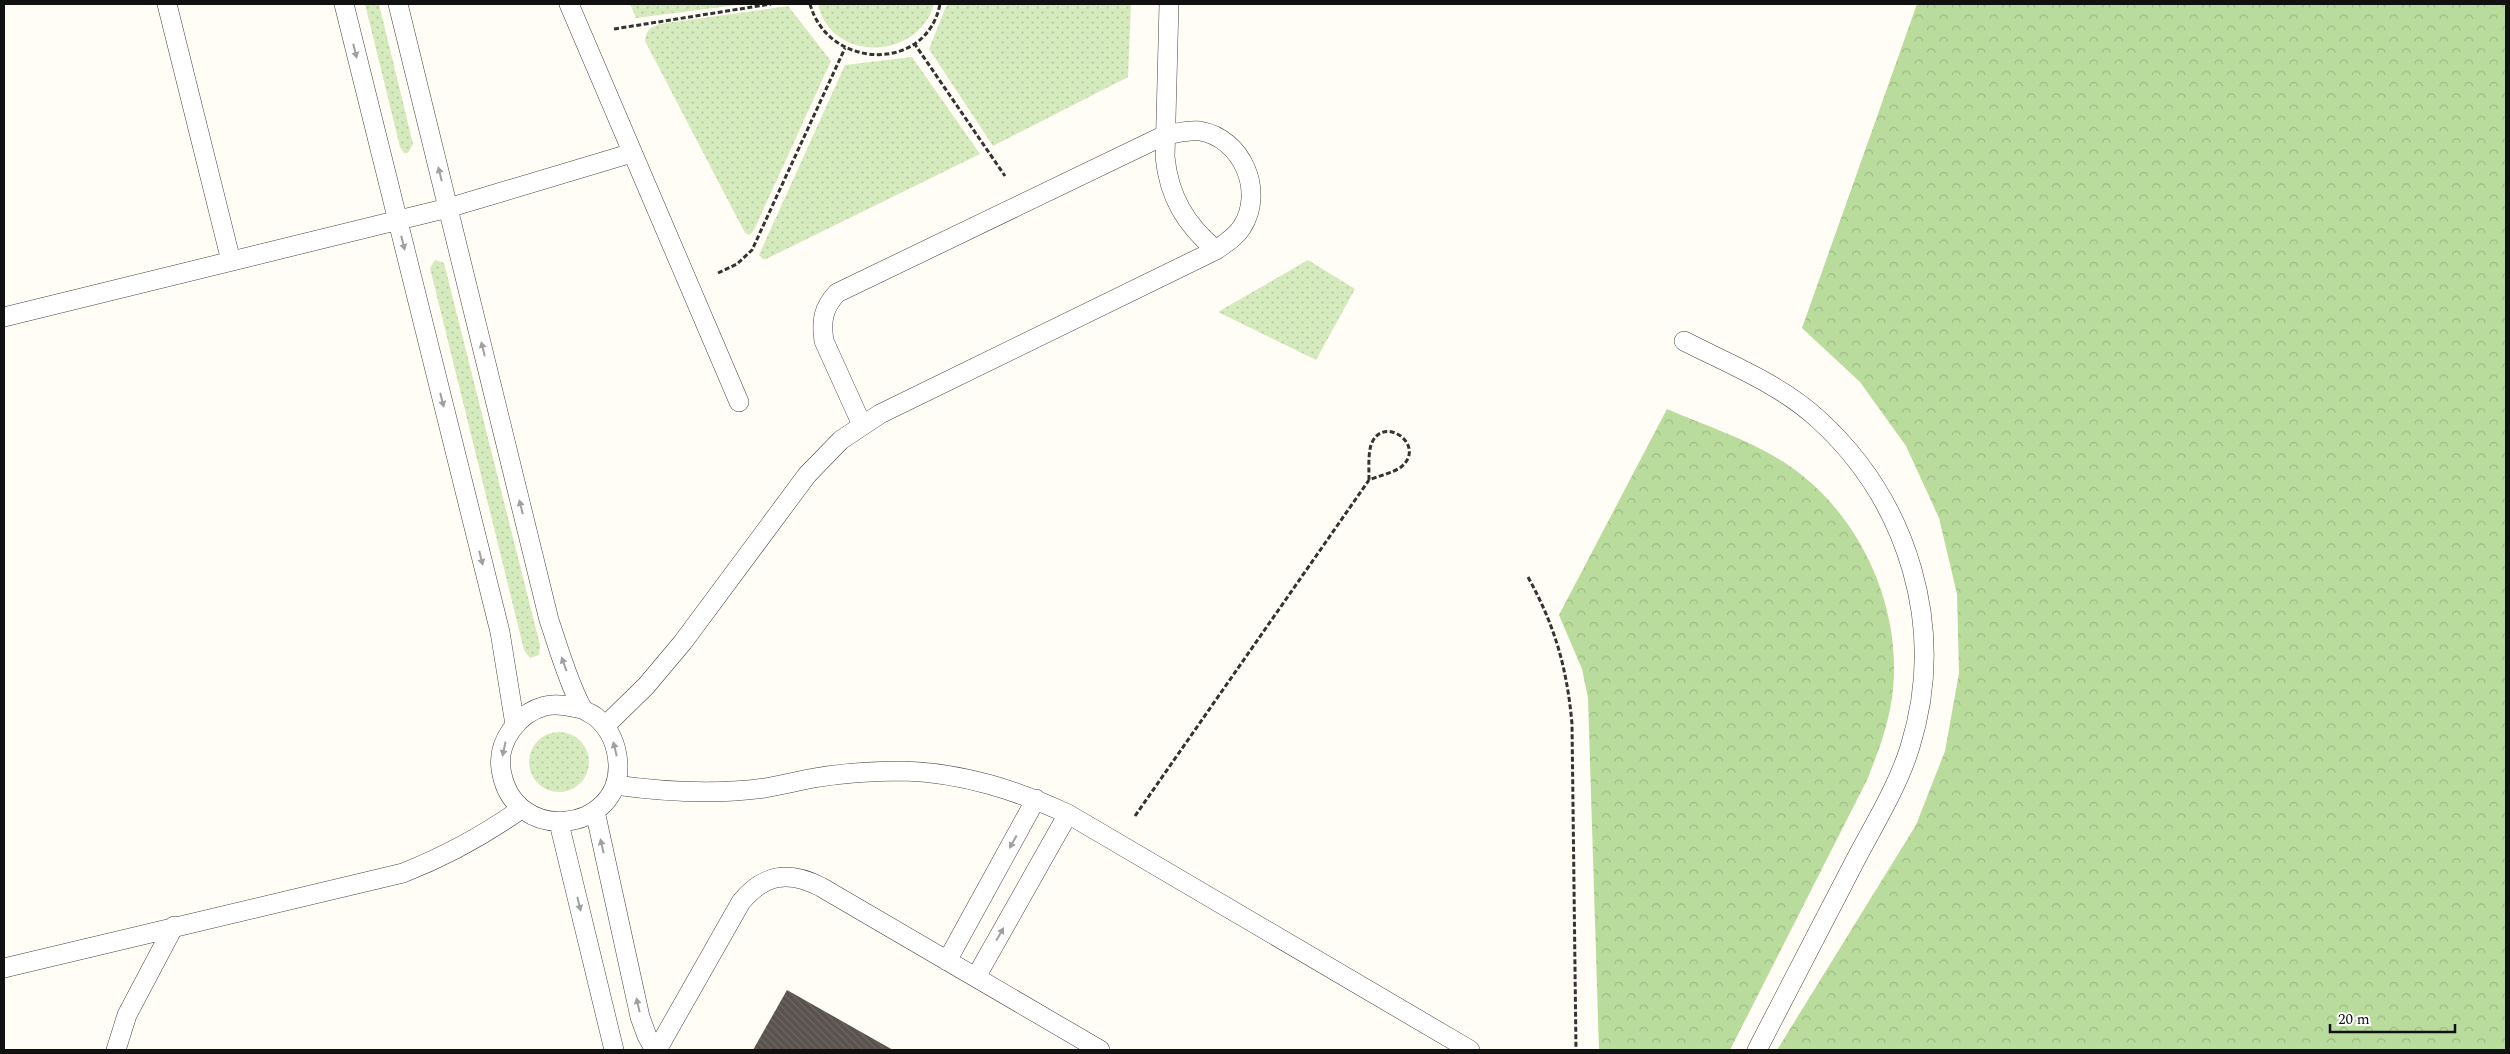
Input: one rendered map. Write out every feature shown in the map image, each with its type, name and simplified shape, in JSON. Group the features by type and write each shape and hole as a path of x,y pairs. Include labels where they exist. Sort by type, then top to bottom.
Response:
{"lane":[{"path":"167,4 231,261"},
{"path":"344,4 500,632 515,724"},
{"path":"398,4 549,620 564,665 582,709"},
{"path":"569,4 739,402"},
{"path":"1169,4 1166,135 1167,179 1174,199 1185,219 1199,236 1216,250"},
{"path":"605,726 646,686 683,642 807,475 841,440 862,425 899,404 1216,250 1231,240 1242,227 1249,210 1252,194 1250,176 1242,160 1231,147 1216,137 1200,132 1182,131 1166,135 847,287 829,302 822,326 824,341 862,425"},
{"path":"4,317 448,208 632,153"},
{"path":"1684,341 1774,388 1817,418 1859,461 1891,512 1913,568 1923,628 1922,689 1910,748 1885,803 1757,1050"},
{"path":"564,705 582,709 605,726 616,752 618,765 614,785 595,811 578,820 560,823 539,819 521,809 507,791 500,768 503,745 515,724 529,712 546,706 564,705"},
{"path":"614,785 664,792 715,793 766,788 851,773 905,771 950,776 994,784 1036,799 1068,814 1470,1050"},
{"path":"947,961 1036,799"},
{"path":"4,968 403,872 445,856 484,835 521,809"},
{"path":"595,811 640,1017 647,1036 656,1050 742,902 751,891 763,882 778,877 807,879 1100,1050"},
{"path":"976,977 1068,814"},
{"path":"560,823 614,1050"},
{"path":"116,1050 127,1015 174,926"}],"path":[{"path":"584,39 637,24 771,4"},
{"path":"810,4 820,27 831,39 844,48 872,56 901,50 914,43 934,21 940,4"},
{"path":"914,43 1023,203"},
{"path":"690,288 737,264 752,250 844,48"},
{"path":"1116,843 1369,480 1371,444 1378,434 1390,431 1402,435 1409,445 1408,457 1401,467 1369,480"},
{"path":"1528,577 1555,632 1569,693 1572,724 1576,1050"}],"green space":[{"path":"365,4 379,4 413,144 408,153 404,153 400,147"},
{"path":"630,4 745,4 636,18"},
{"path":"818,4 934,4 925,23 911,36 894,44 875,48 856,45 839,37 826,24"},
{"path":"947,4 1131,4 1128,77 993,146 929,49"},
{"path":"1917,4 2506,4 2506,1050 1777,1050 1916,825 1945,751 1959,673 1957,594 1939,518 1906,446 1860,382 1802,328"},
{"path":"788,6 831,61 754,230 749,235 745,233 645,41 646,34 654,26 660,24"},
{"path":"912,57 980,154 764,260 759,255 845,65"},
{"path":"435,260 444,263 540,645 539,655 530,658 524,650 430,268"},
{"path":"1308,260 1355,289 1316,360 1218,312"},
{"path":"1667,409 1738,438 1772,455 1803,476 1825,496 1844,519 1874,571 1884,600 1891,629 1894,659 1892,701 1887,724 1867,780 1730,1050 1599,1050 1588,698 1582,669 1559,615"},
{"path":"559,732 576,737 584,745 589,762 584,779 576,787 559,792 542,787 534,779 529,762 534,745 542,737"}],"building":[{"path":"787,990 893,1050 753,1050"}]}
